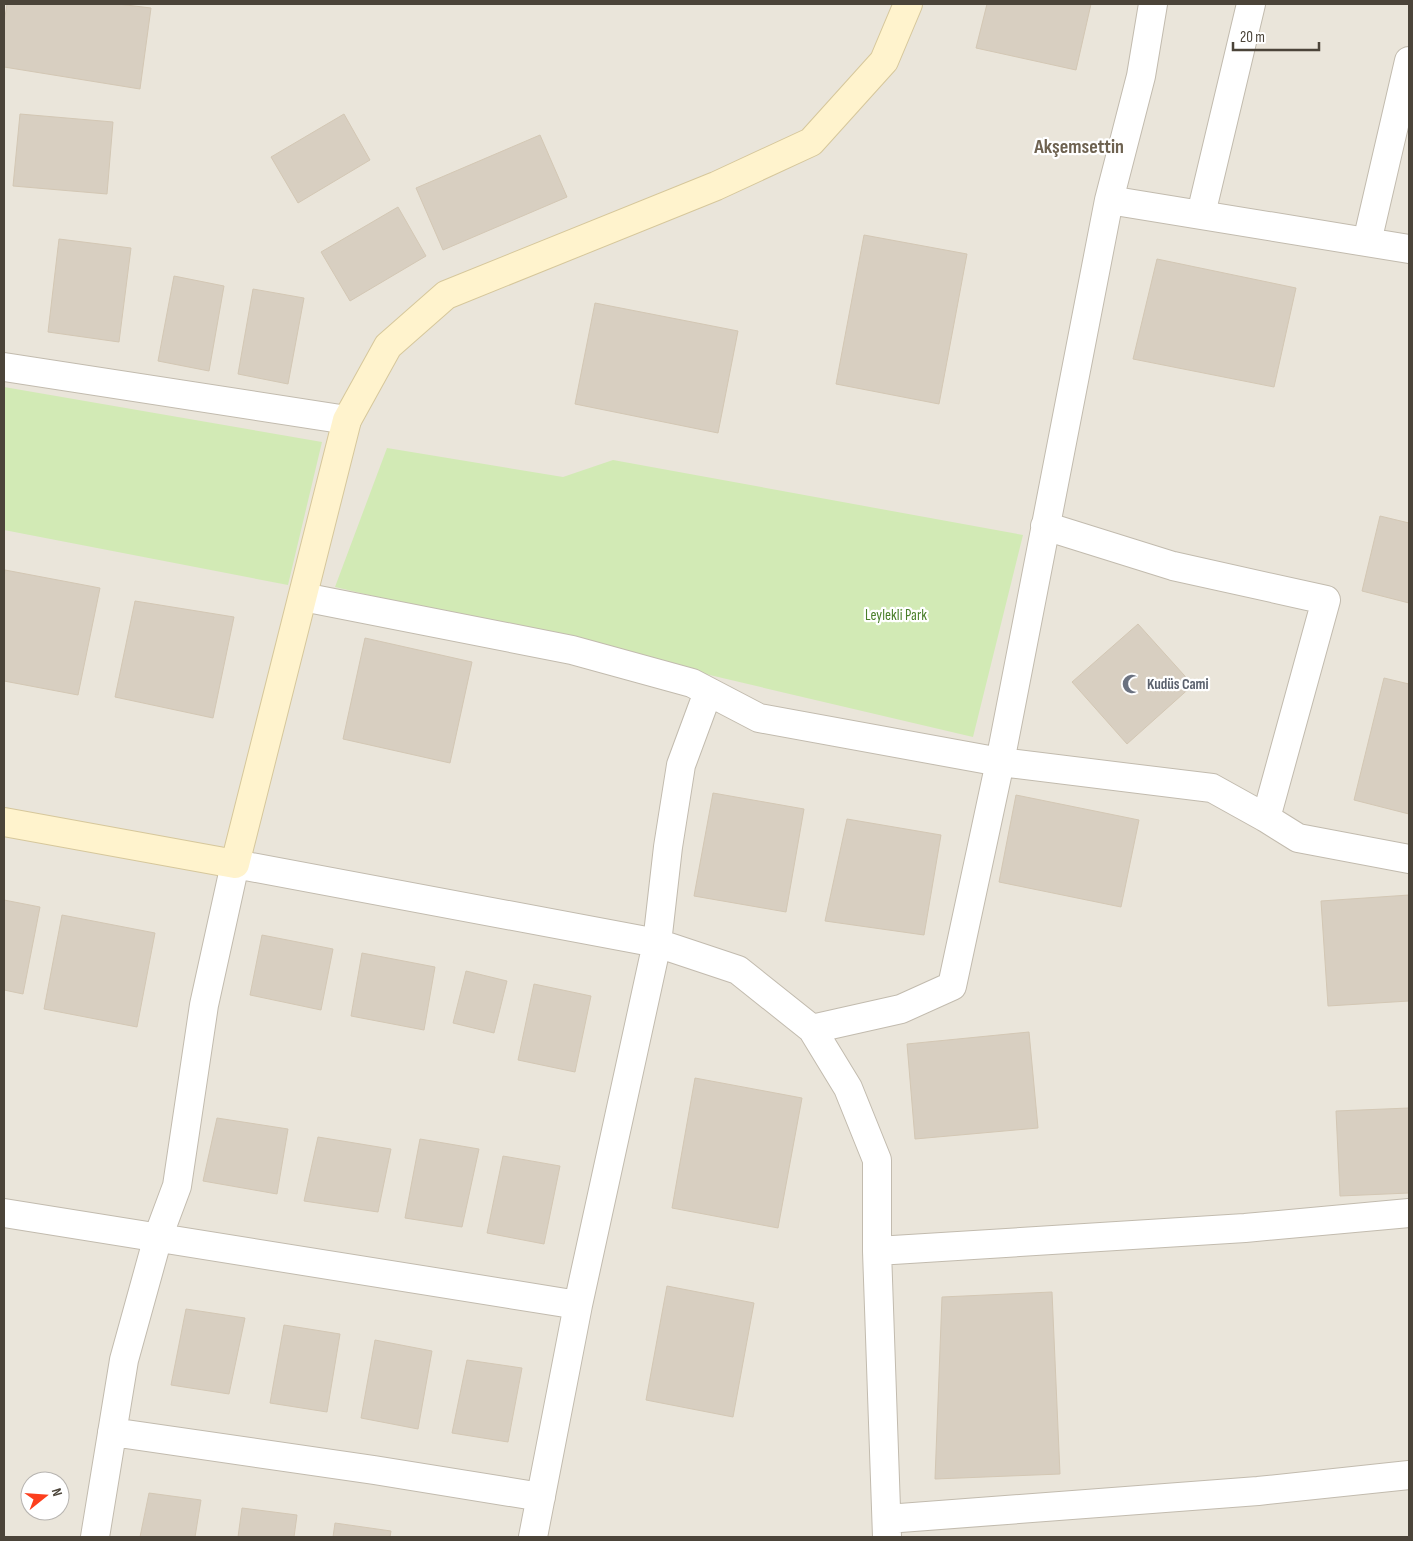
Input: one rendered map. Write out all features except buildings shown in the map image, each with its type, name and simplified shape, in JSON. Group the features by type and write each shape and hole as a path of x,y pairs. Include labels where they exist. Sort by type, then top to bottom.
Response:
{"street":[{"path":"95,1537 124,1360 158,1237 177,1186 204,1005 236,864 347,420 388,346 446,295 716,186 811,142 884,61 908,4"},
{"path":"812,1029 901,1009 952,986 1000,762 1109,200 1141,76 1153,4"},
{"path":"1201,214 1251,4"},
{"path":"1367,242 1409,61"},
{"path":"1109,200 1409,249"},
{"path":"4,367 347,420"},
{"path":"1045,526 1173,566 1326,600 1266,818"},
{"path":"303,597 572,650 692,684 759,718 1000,762 1212,788 1298,838 1409,859"},
{"path":"533,1537 578,1305 657,943 668,847 681,765 708,692"},
{"path":"4,822 657,943 738,970 812,1029 848,1088 877,1160 877,1251 887,1528 1258,1492 1409,1475"},
{"path":"4,1213 578,1305"},
{"path":"877,1251 1245,1228 1409,1213"},
{"path":"112,1432 364,1468 540,1497"}],"shaded area":[{"path":"4,4 1409,4 1409,1537 4,1537"}],"green space":[{"path":"4,387 322,442 288,585 4,530"},
{"name":"Leylekli Park","path":"387,448 563,477 613,460 1023,535 973,737 335,587"}],"place":[{"name":"Kudüs Cami","path":"1132,684"}],"district":[{"name":"Akşemsettin","path":"1079,147"}]}
